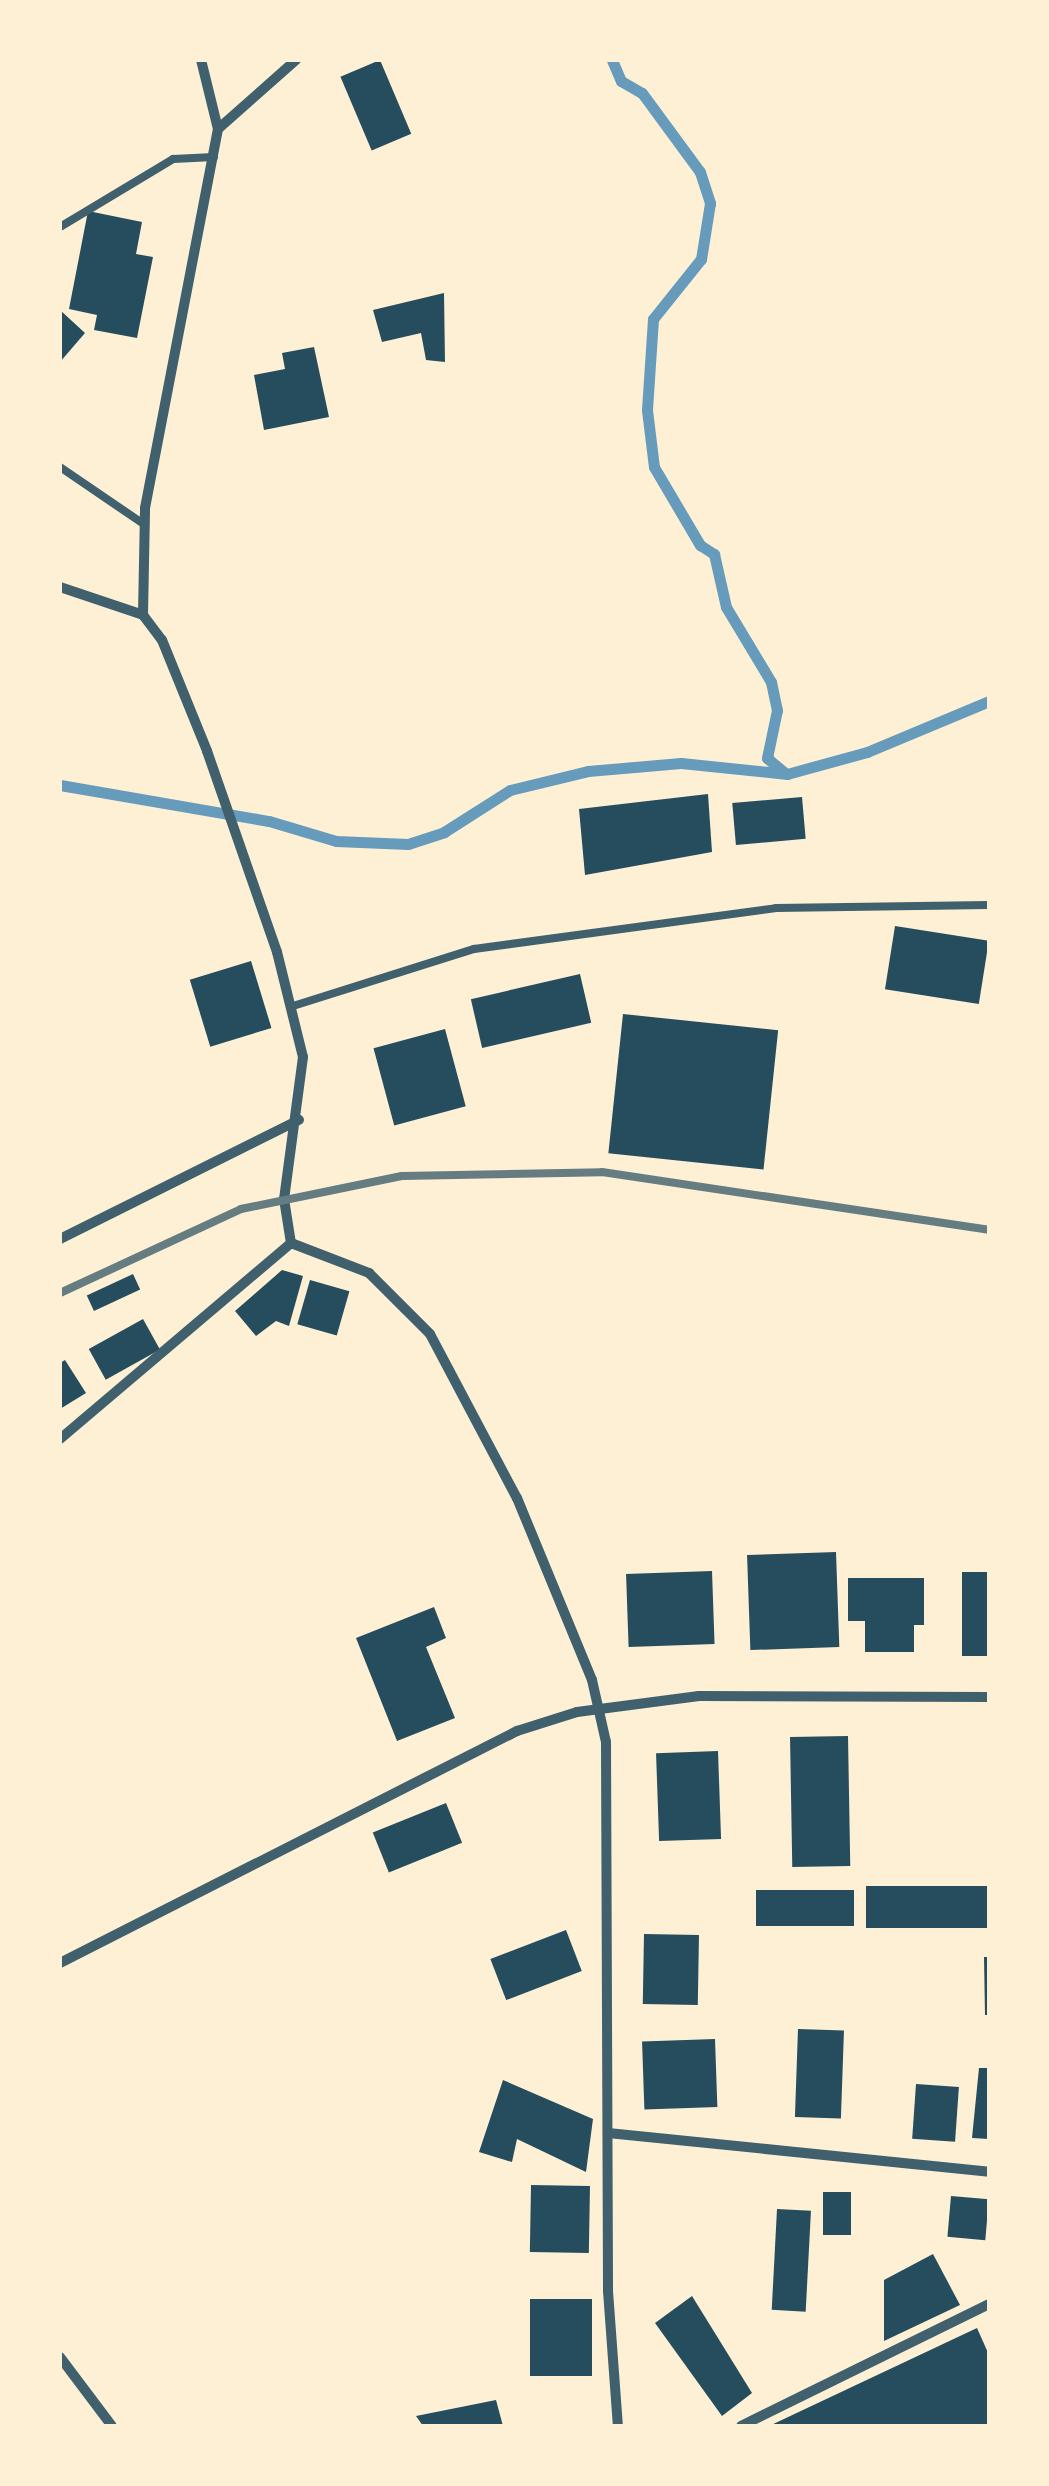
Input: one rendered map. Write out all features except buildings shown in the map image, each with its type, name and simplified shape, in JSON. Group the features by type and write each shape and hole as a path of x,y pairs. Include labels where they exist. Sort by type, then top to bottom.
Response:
{"street":[{"path":"144,615 145,525 218,129 201,60"},
{"path":"218,129 296,60"},
{"path":"60,587 144,615 162,640 207,752 293,1006 303,1057 299,1120 283,1216 291,1243"},
{"path":"60,1239 299,1120"},
{"path":"60,1438 81,1428 188,1324 291,1243"},
{"path":"291,1243 369,1273 411,1312 453,1368 517,1498 599,1708 608,1805 610,2338 618,2426"},
{"path":"60,1962 517,1732 599,1708 699,1696 989,1697"},
{"path":"608,2133 989,2172"},
{"path":"742,2426 989,2304"},
{"path":"60,2357 112,2426"}],"lane":[{"path":"60,227 173,159 214,157"},
{"path":"60,467 145,525"},
{"path":"293,1006 493,947 776,908 989,905"}],"waterway":[{"path":"612,60 621,81 642,93 700,172 710,203 701,259 653,319 647,410 654,467 700,545 714,554 726,607 771,682 777,710 767,758 785,773"},
{"path":"60,785 269,821 336,841 408,844 444,832 510,790 588,771 681,763 787,774 867,752 989,701"}],"railway":[{"path":"60,1293 241,1209 402,1176 602,1172 989,1230"}]}
